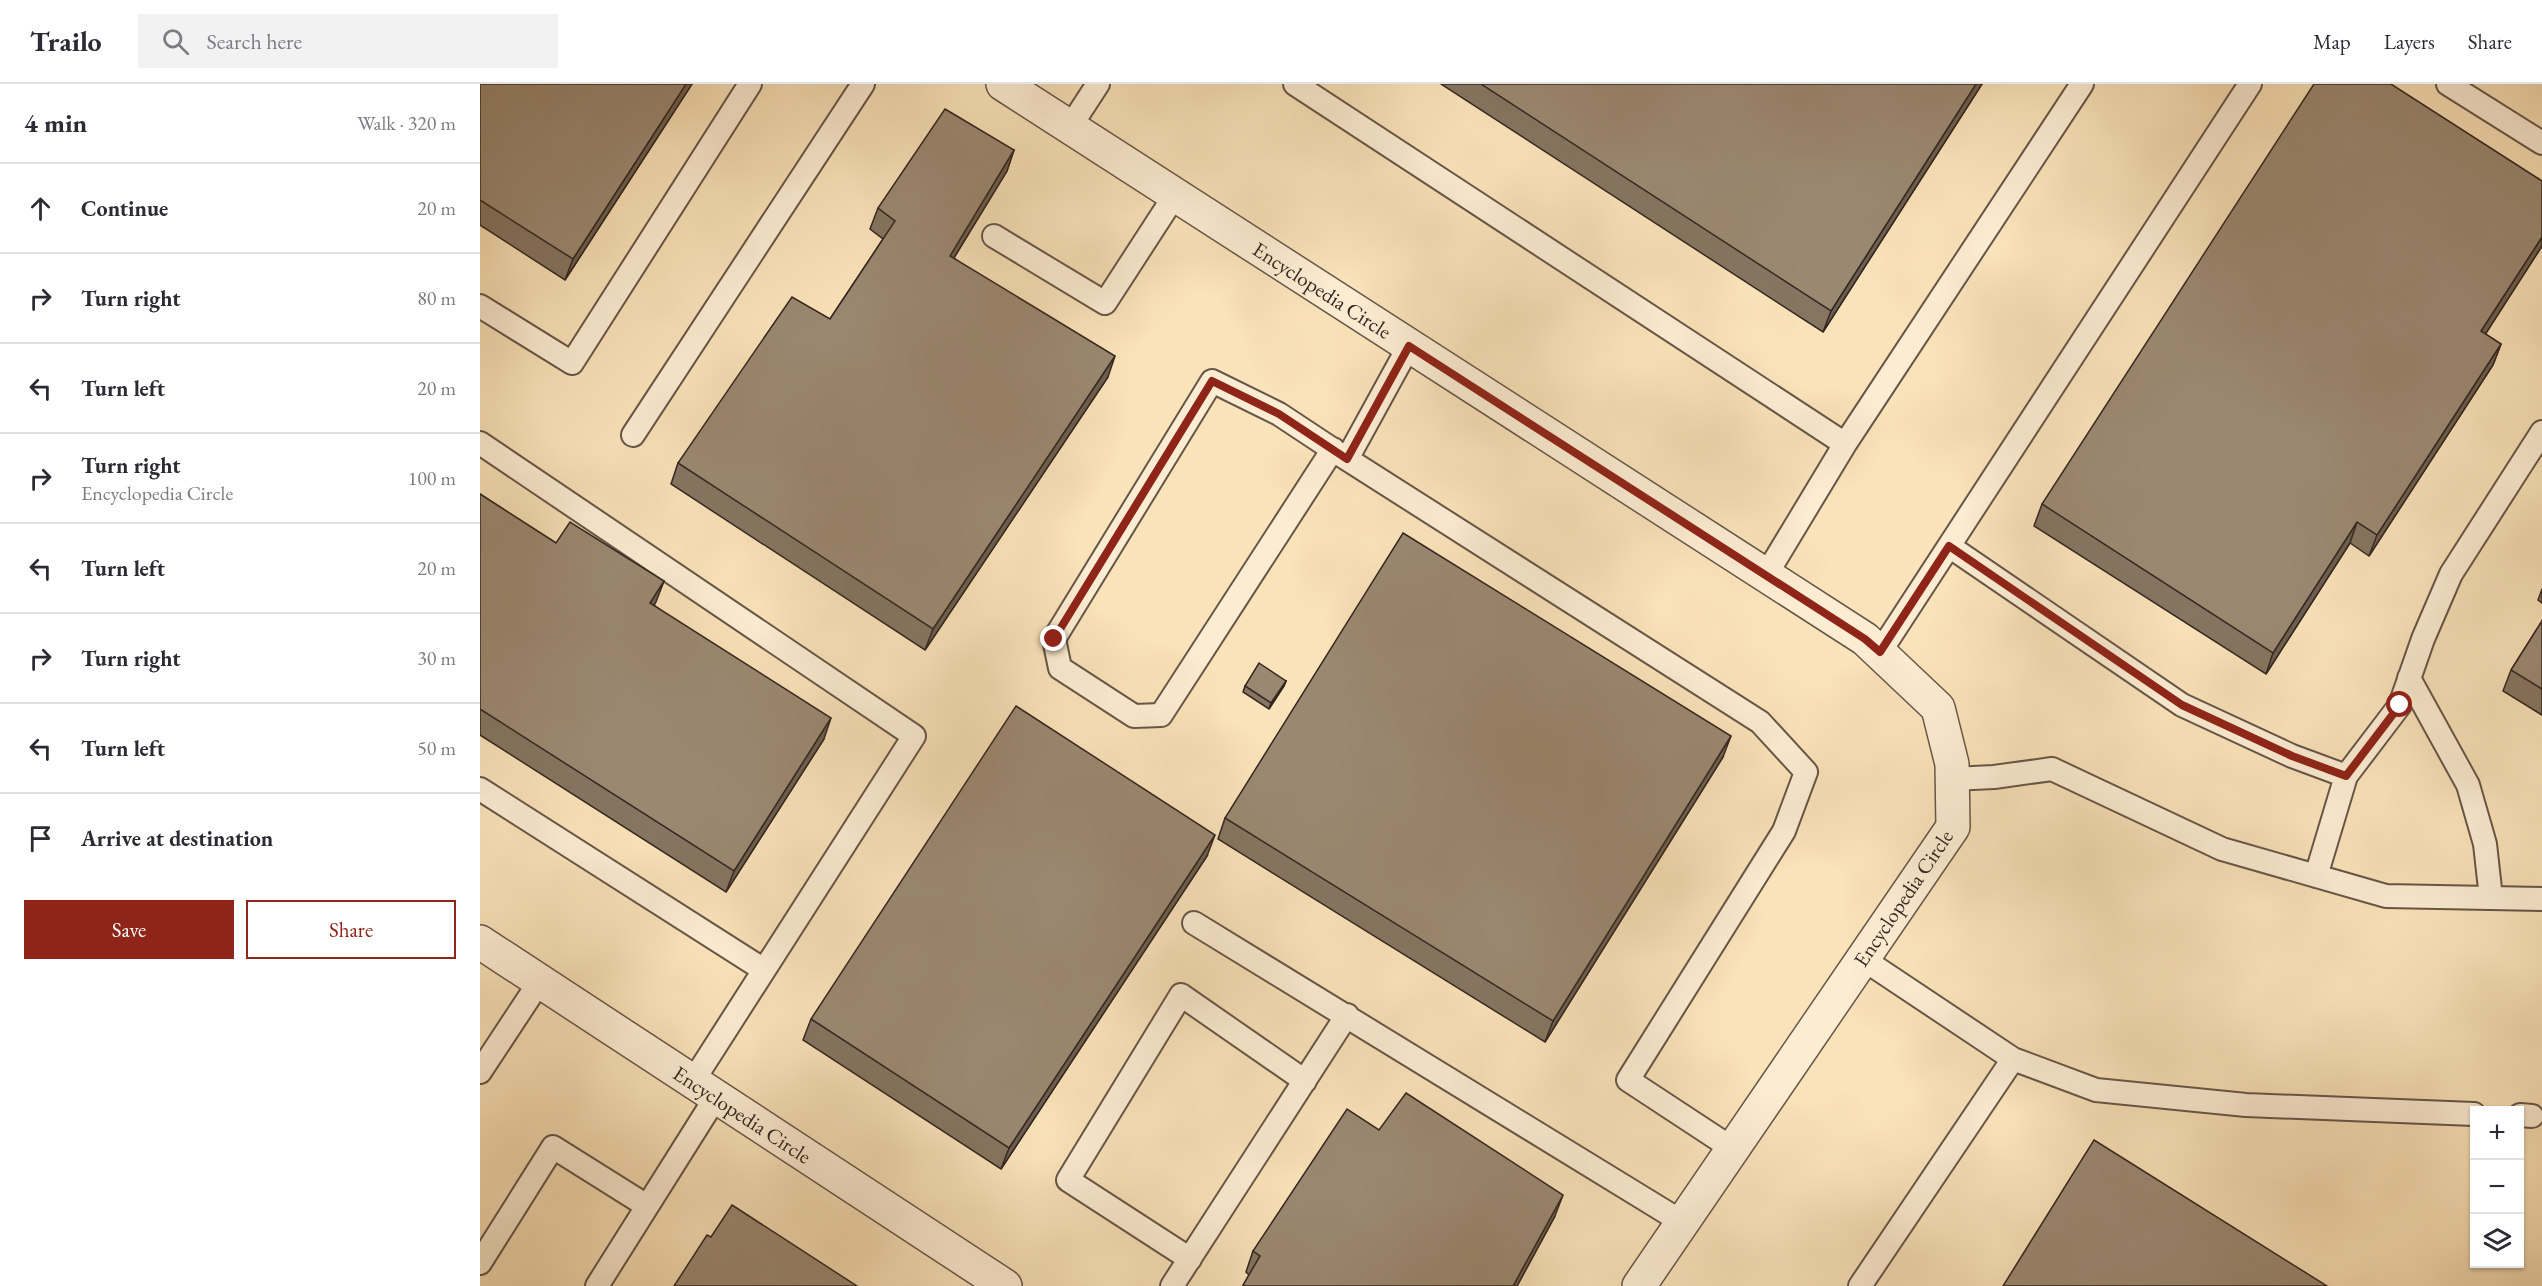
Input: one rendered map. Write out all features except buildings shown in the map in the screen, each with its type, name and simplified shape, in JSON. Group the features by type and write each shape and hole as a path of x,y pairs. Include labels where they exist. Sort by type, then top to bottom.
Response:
{"street":[{"name":"Encyclopedia Circle","path":"1003,84 1865,639 1938,708 1952,764 1953,827 1638,1286"},
{"name":"Encyclopedia Circle","path":"480,942 1005,1286"}],"lane":[{"path":"480,306 572,363 750,84"},
{"path":"633,435 862,84"},
{"path":"1070,128 1098,84"},
{"path":"1295,84 1845,444"},
{"path":"1766,575 1845,444 2082,84"},
{"path":"1880,652 2250,84"},
{"path":"2448,84 2542,143"},
{"path":"994,236 1105,303 1175,195"},
{"path":"1409,346 1340,454 1161,715 1134,716 1060,668 1054,639 1212,381 1279,414 1340,454 1760,722 1806,772 1784,831 1628,1080 1733,1149"},
{"path":"2316,876 2346,776 2400,705 2451,574 2542,432"},
{"path":"480,443 914,736 764,970 647,1206 597,1286"},
{"path":"1949,546 2182,705 2292,756 2346,776"},
{"path":"2409,678 2468,785 2485,844 2491,898"},
{"path":"1953,779 1994,777 2052,769 2222,849 2386,896 2542,900"},
{"path":"480,789 764,970"},
{"path":"1194,923 1682,1222"},
{"path":"1863,959 2013,1059 2096,1090 2246,1105 2470,1114"},
{"path":"480,1071 540,981"},
{"path":"1190,1259 1068,1180 1181,995 1305,1081"},
{"path":"1172,1286 1347,1015"},
{"path":"1860,1286 2013,1059"},
{"path":"480,1263 553,1147 647,1206"}],"route":[{"path":"1054,639 1212,381 1279,414 1347,459 1409,346 1865,639 1880,652 1949,546 2182,705 2292,756 2346,776 2400,705"}]}
